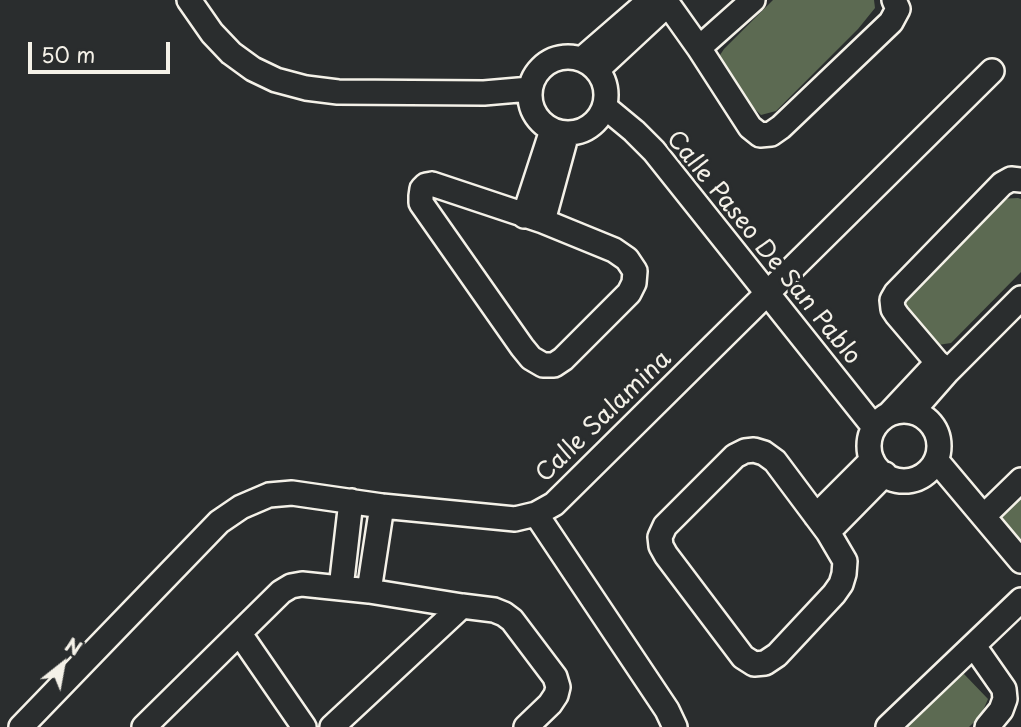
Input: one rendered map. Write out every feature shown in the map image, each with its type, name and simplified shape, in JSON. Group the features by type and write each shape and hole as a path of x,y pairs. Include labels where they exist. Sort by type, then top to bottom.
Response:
{"street":[{"path":"189,0 212,33 231,53 253,69 276,80 338,92 484,93 530,89"},
{"path":"699,48 753,0"},
{"path":"589,65 661,1 699,48 750,127 760,135 771,134 891,22 898,9 894,0"},
{"path":"570,57 589,65 604,82 605,107 599,118 590,127 579,132 559,132 542,124 531,104 530,89 538,71 558,58 570,57"},
{"name":"Calle Salamina","path":"21,727 219,522 241,507 269,495 292,493 383,506 515,519 536,514 554,504 992,71"},
{"name":"Calle Paseo De San Pablo","path":"605,107 653,151 766,294 881,421"},
{"path":"534,219 559,132"},
{"path":"943,367 892,309 892,300 1002,184 1011,179 1021,180"},
{"path":"432,184 534,219 614,250 627,259 635,271 634,283 629,293 554,365 543,365 531,358 522,347 422,202 422,189 432,184"},
{"path":"881,421 896,412 912,412 930,423 937,434 939,447 936,460 930,469 910,480 899,480 878,467 869,449 870,438 881,421 1021,298"},
{"path":"912,412 943,367"},
{"path":"754,450 775,461 822,524 845,561 841,584 777,655 765,663 754,664 743,657 666,555 660,537 665,526 734,456 754,450"},
{"path":"936,460 1021,561"},
{"path":"822,524 878,467"},
{"path":"984,516 1021,480"},
{"path":"341,588 351,501"},
{"path":"369,591 383,506"},
{"path":"536,514 671,718"},
{"path":"145,727 281,592 302,584 369,591 494,610 504,614 512,620 555,677 558,687 550,704 526,727"},
{"path":"888,727 1021,600"},
{"path":"332,727 463,606"},
{"path":"240,634 304,727"},
{"path":"974,646 1003,689 1005,699 1001,710 987,727"}],"green space":[{"path":"773,0 874,0 875,8 858,29 776,111 761,115 738,93 716,61 724,49"},
{"path":"998,199 1021,199 1021,272 951,343 938,345 925,337 903,313 901,298"},
{"path":"1021,492 1021,548 999,525 1005,508"},
{"path":"964,674 988,699 981,715 969,727 900,727 954,676"}]}
